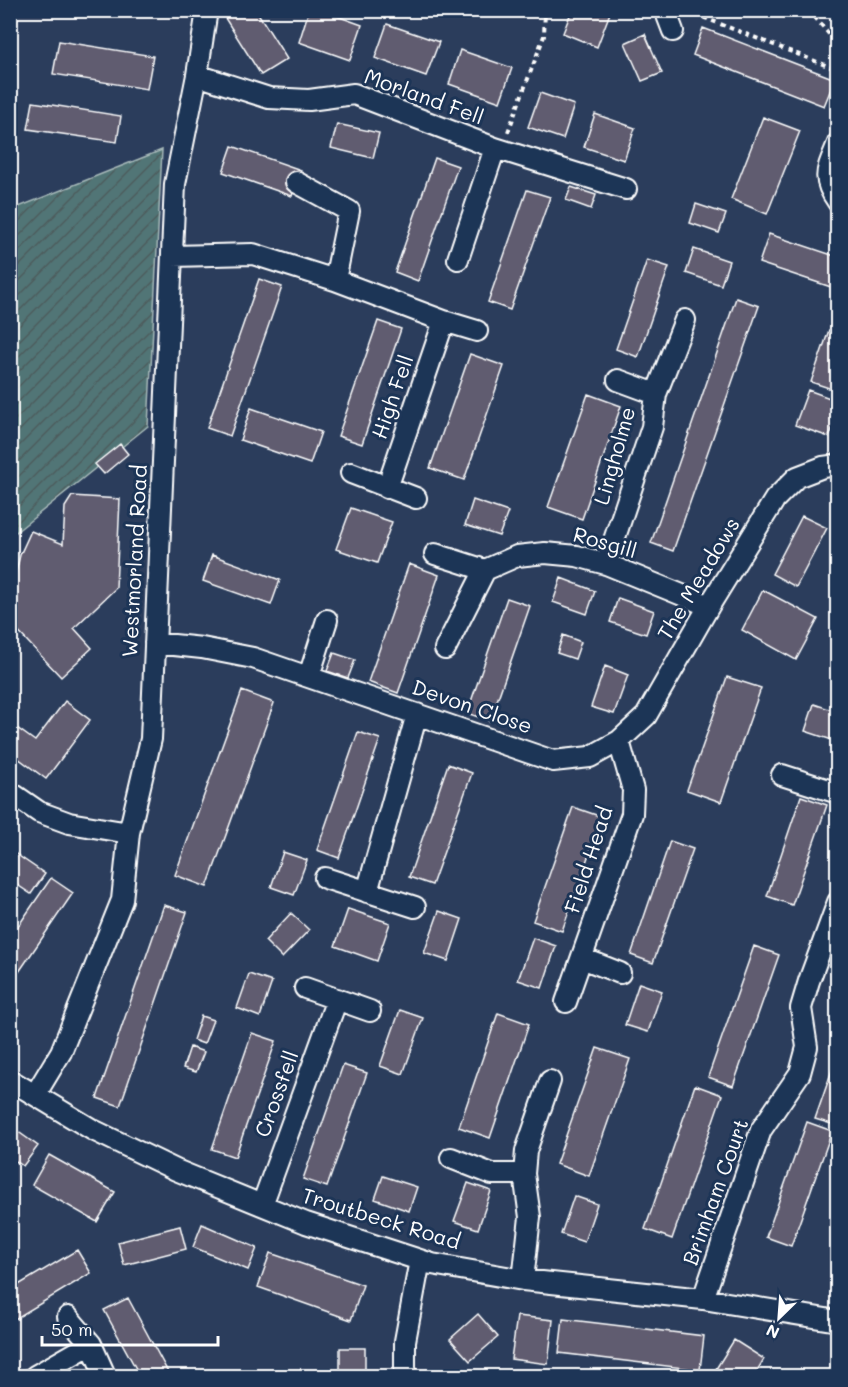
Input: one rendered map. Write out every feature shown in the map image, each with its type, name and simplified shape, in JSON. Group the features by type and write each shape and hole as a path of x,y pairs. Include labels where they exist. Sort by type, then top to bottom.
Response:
{"street":[{"name":"Westmorland Road","path":"35,1095 61,1052 122,900 129,833 151,739 175,184 197,75 207,10"},
{"path":"665,10 673,31"},
{"name":"Morland Fell","path":"197,75 269,98 309,100 354,94 498,149 626,189"},
{"path":"837,143 826,176 829,190 837,201"},
{"name":"Morland Fell","path":"458,259 498,149"},
{"path":"296,182 349,211 335,280"},
{"path":"172,256 253,254 335,280 477,331"},
{"name":"Lingholme","path":"606,564 652,427 656,394 685,320"},
{"name":"High Fell","path":"387,488 444,321"},
{"name":"Lingholme","path":"618,380 656,394"},
{"name":"The Meadows","path":"619,741 646,716 775,499 796,477 823,467 837,465"},
{"path":"351,474 416,498"},
{"path":"435,554 485,570 445,649"},
{"name":"Rosgill","path":"485,570 517,556 545,554 577,556 606,564 710,606"},
{"path":"309,676 327,620"},
{"name":"Devon Close","path":"155,643 202,648 253,658 553,761 590,757 619,741"},
{"path":"367,892 417,714"},
{"name":"Field Head","path":"566,1002 632,814 633,790 619,741"},
{"path":"782,775 837,793"},
{"path":"10,792 39,812 69,823 129,833"},
{"path":"325,878 415,907"},
{"name":"Brimham Court","path":"703,1299 761,1130 800,1074 807,1047 801,1008 808,981 837,902"},
{"path":"582,958 620,974"},
{"path":"305,988 370,1011"},
{"name":"Crossfell","path":"262,1205 337,999"},
{"name":"Troutbeck Road","path":"10,1080 93,1130 176,1170 306,1223 432,1264 523,1280 703,1299 837,1322"},
{"path":"523,1280 530,1217 524,1174 526,1151 550,1081"},
{"path":"451,1158 492,1174 524,1174"},
{"path":"405,1377 405,1341 420,1260"},
{"path":"68,1317 91,1344 104,1374"},
{"path":"35,1377 91,1344"}],"path":[{"path":"498,149 544,36 545,10"},
{"path":"687,10 837,70"},
{"path":"809,10 837,45"}],"green space":[{"path":"162,150 148,426 11,536 11,210"}],"building":[{"path":"230,10 256,10 287,59 261,75 223,15"},
{"path":"309,10 320,10 362,25 350,60 299,42"},
{"path":"572,10 603,10 610,13 597,47 563,33"},
{"path":"387,24 439,42 426,76 375,58"},
{"path":"703,28 835,79 824,106 693,55"},
{"path":"645,34 662,73 642,81 625,43"},
{"path":"59,41 153,56 147,89 53,74"},
{"path":"460,50 512,68 500,102 449,84"},
{"path":"540,93 574,105 563,139 528,127"},
{"path":"33,102 121,116 117,142 28,129"},
{"path":"595,114 635,128 624,160 584,147"},
{"path":"763,117 800,131 767,214 731,199"},
{"path":"337,124 379,133 373,158 331,148"},
{"path":"232,146 301,170 292,196 223,172"},
{"path":"435,158 458,166 418,281 395,272"},
{"path":"571,187 596,195 591,209 566,200"},
{"path":"527,190 550,197 510,310 488,302"},
{"path":"696,204 726,214 719,233 690,223"},
{"path":"769,234 838,257 838,268 831,287 759,263"},
{"path":"694,249 729,261 721,285 686,273"},
{"path":"647,260 669,267 638,357 616,349"},
{"path":"259,279 282,287 230,436 207,428"},
{"path":"736,298 759,306 673,551 651,543"},
{"path":"378,321 401,329 362,444 338,436"},
{"path":"829,330 838,333 838,391 811,382"},
{"path":"470,354 504,366 464,480 430,468"},
{"path":"808,390 838,401 838,414 829,437 795,425"},
{"path":"588,394 621,406 582,519 548,507"},
{"path":"251,408 321,432 310,464 240,440"},
{"path":"120,444 128,454 104,474 95,464"},
{"path":"72,496 120,499 116,588 74,628 92,648 61,677 10,623 10,583 14,580 20,555 31,531 63,544 65,507"},
{"path":"473,500 508,512 499,536 465,525"},
{"path":"351,508 392,522 377,563 336,549"},
{"path":"802,516 827,528 796,587 772,574"},
{"path":"212,555 280,580 271,605 203,581"},
{"path":"409,564 439,575 398,693 368,682"},
{"path":"561,578 595,591 587,614 553,602"},
{"path":"763,590 818,619 796,660 742,630"},
{"path":"507,598 530,606 490,721 467,713"},
{"path":"618,598 654,611 646,634 610,622"},
{"path":"563,635 581,642 575,659 557,653"},
{"path":"334,653 355,660 348,678 327,671"},
{"path":"605,666 628,675 614,714 591,707"},
{"path":"727,677 761,688 721,802 687,790"},
{"path":"242,691 274,703 207,887 175,875"},
{"path":"65,701 90,720 46,779 10,752 10,723 35,741"},
{"path":"814,704 838,712 838,742 805,731"},
{"path":"358,732 380,739 339,858 317,850"},
{"path":"448,764 472,773 432,885 409,877"},
{"path":"801,796 827,805 792,905 767,896"},
{"path":"573,807 602,817 562,931 533,921"},
{"path":"670,841 693,849 653,963 631,955"},
{"path":"10,850 45,874 31,894 10,880"},
{"path":"283,852 307,860 294,895 271,887"},
{"path":"51,878 73,893 10,985 10,938"},
{"path":"164,905 187,912 120,1106 97,1098"},
{"path":"348,909 390,923 377,961 335,946"},
{"path":"439,911 462,919 448,961 424,953"},
{"path":"291,913 309,930 282,958 265,941"},
{"path":"533,938 556,946 542,988 518,980"},
{"path":"754,946 779,955 733,1086 708,1077"},
{"path":"249,974 272,982 260,1017 237,1008"},
{"path":"639,983 662,991 648,1032 625,1025"},
{"path":"400,1010 423,1018 403,1074 380,1066"},
{"path":"498,1013 529,1024 490,1138 459,1127"},
{"path":"201,1016 213,1020 204,1044 193,1040"},
{"path":"252,1033 276,1041 235,1157 212,1149"},
{"path":"190,1047 204,1052 196,1072 183,1068"},
{"path":"597,1048 630,1059 589,1176 556,1164"},
{"path":"838,1053 838,1126 815,1119"},
{"path":"343,1065 367,1073 327,1187 303,1179"},
{"path":"695,1085 722,1095 672,1239 645,1229"},
{"path":"807,1122 832,1131 791,1246 766,1237"},
{"path":"10,1126 38,1146 23,1166 10,1157"},
{"path":"49,1155 115,1192 97,1222 32,1185"},
{"path":"383,1176 417,1187 409,1211 375,1199"},
{"path":"468,1183 491,1191 478,1229 454,1221"},
{"path":"574,1196 597,1204 584,1242 561,1234"},
{"path":"202,1224 257,1248 248,1270 193,1247"},
{"path":"180,1226 186,1249 124,1265 118,1242"},
{"path":"77,1250 91,1273 10,1322 10,1290"},
{"path":"270,1253 363,1285 351,1320 258,1287"},
{"path":"128,1298 170,1376 140,1376 104,1310"},
{"path":"478,1314 498,1337 470,1361 450,1339"},
{"path":"517,1316 553,1320 548,1364 511,1359"},
{"path":"563,1319 704,1336 700,1370 559,1353"},
{"path":"734,1340 764,1359 754,1376 721,1376 714,1372"},
{"path":"340,1348 365,1348 365,1376 340,1376"},
{"path":"441,1370 483,1371 483,1376 441,1376"}]}
